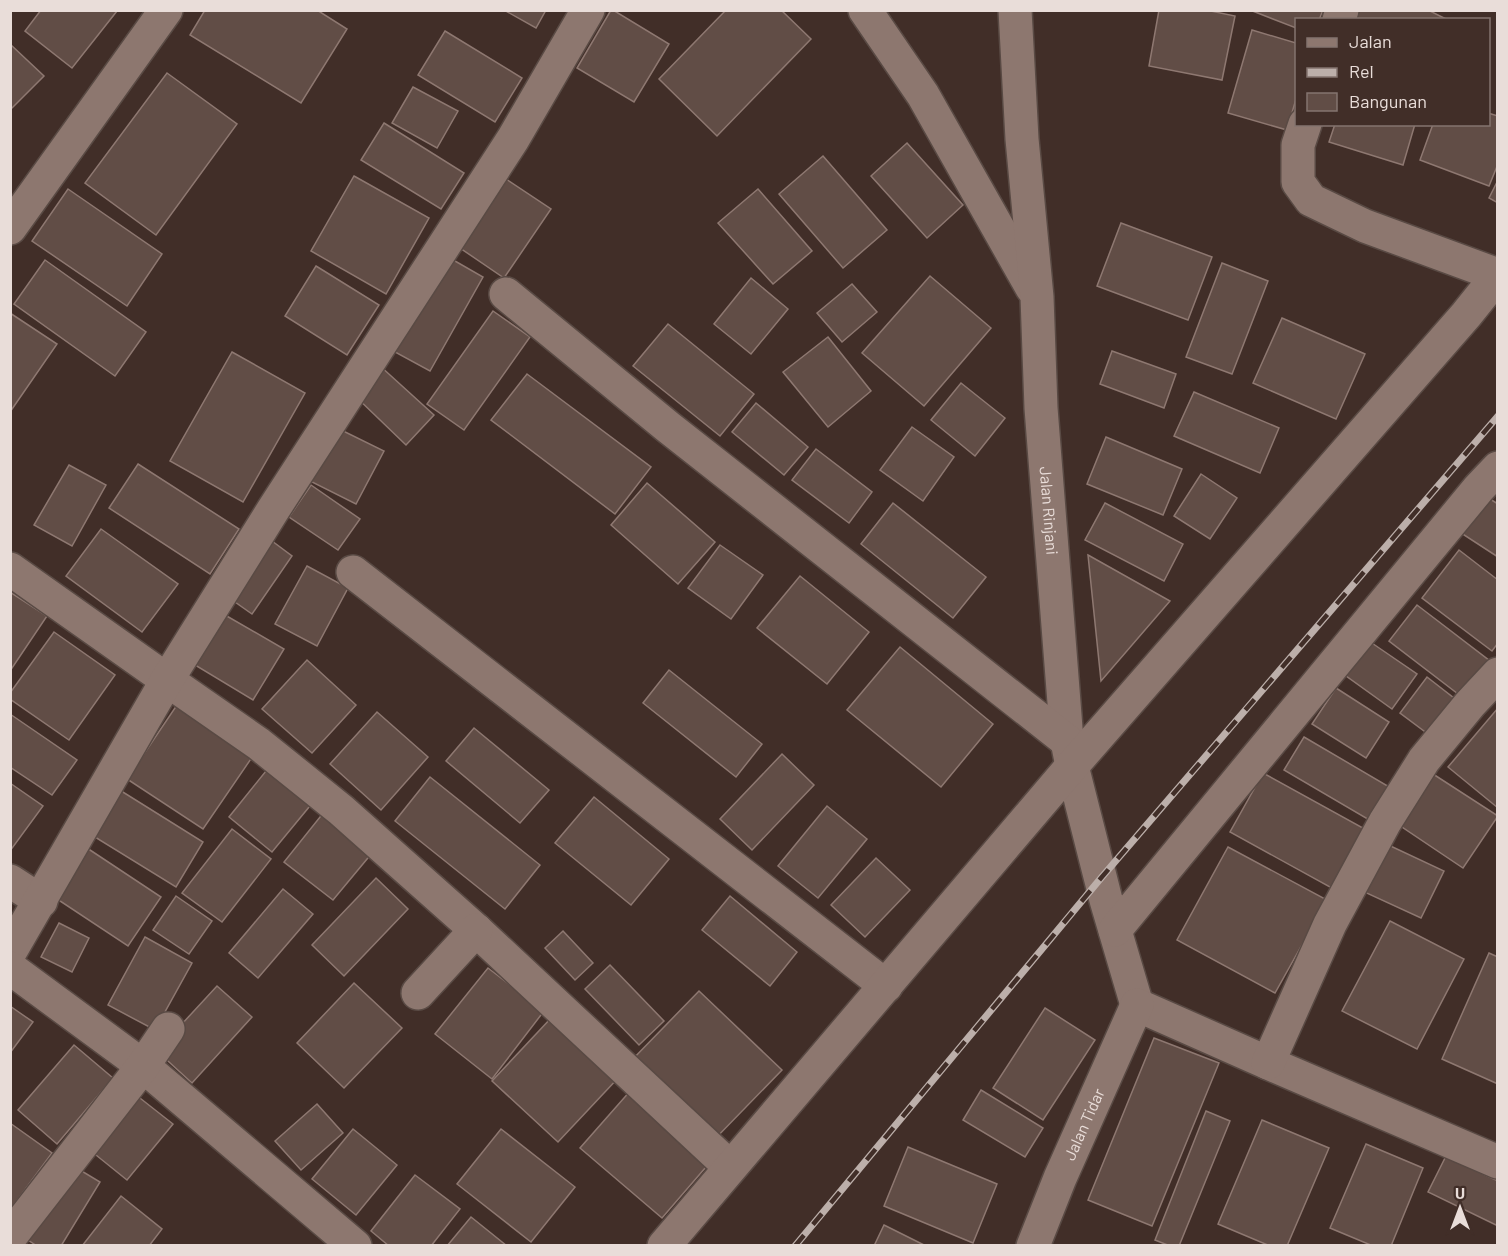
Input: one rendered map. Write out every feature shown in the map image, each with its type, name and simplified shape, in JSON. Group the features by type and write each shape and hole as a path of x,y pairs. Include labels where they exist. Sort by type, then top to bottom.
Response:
{"street":[{"path":"10,228 166,10"},
{"path":"10,952 166,680 513,139 588,10"},
{"path":"866,10 923,95 1037,297"},
{"name":"Jalan Rinjani","path":"1015,10 1022,139 1037,297 1041,408 1070,753 1106,900 1137,1005"},
{"path":"664,1245 886,986 1070,753 1466,315 1497,275 1365,226 1311,200 1298,182 1298,146 1304,126"},
{"path":"506,294 1070,753"},
{"path":"1115,930 1497,468"},
{"path":"10,569 259,744 349,817 476,930 730,1167"},
{"path":"353,572 886,986"},
{"path":"1268,1064 1330,924 1385,822 1424,760 1497,674"},
{"path":"10,881 41,901"},
{"path":"418,993 476,930"},
{"path":"10,968 143,1066 355,1245"},
{"path":"1137,1005 1497,1162"},
{"name":"Jalan Tidar","path":"1033,1245 1060,1178 1137,1005"},
{"path":"10,1237 143,1066 168,1029"}],"building":[{"path":"41,10 117,11 72,68 25,31"},
{"path":"205,10 317,10 347,29 301,103 190,35"},
{"path":"504,10 546,10 536,28"},
{"path":"611,10 669,44 634,102 577,68"},
{"path":"726,10 781,10 811,39 717,136 659,79"},
{"path":"1159,10 1206,10 1235,16 1222,80 1149,66"},
{"path":"1250,10 1323,10 1320,18 1295,18 1295,28"},
{"path":"1353,10 1428,10 1444,18 1349,18"},
{"path":"1252,30 1295,43 1295,102 1287,130 1228,113"},
{"path":"445,31 522,78 495,122 418,75"},
{"path":"10,44 44,76 10,110"},
{"path":"167,73 237,124 156,235 85,183"},
{"path":"413,87 458,111 437,148 392,123"},
{"path":"1490,114 1498,116 1498,164 1489,186 1420,160 1432,126 1490,126"},
{"path":"384,123 464,173 441,209 361,160"},
{"path":"1334,126 1414,126 1403,165 1329,142"},
{"path":"907,143 963,205 927,238 871,176"},
{"path":"823,156 887,230 843,268 779,194"},
{"path":"354,176 429,218 386,294 311,251"},
{"path":"503,177 551,209 504,278 457,246"},
{"path":"1498,180 1498,203 1489,198"},
{"path":"68,189 162,254 127,306 32,241"},
{"path":"758,189 812,251 773,284 718,223"},
{"path":"1121,223 1212,257 1188,320 1097,286"},
{"path":"448,257 483,277 430,371 395,352"},
{"path":"45,260 146,332 115,376 14,304"},
{"path":"1222,263 1268,281 1232,374 1186,357"},
{"path":"316,266 379,305 347,355 285,316"},
{"path":"930,276 991,328 924,406 862,353"},
{"path":"751,278 788,309 751,354 714,324"},
{"path":"852,284 877,312 842,342 817,313"},
{"path":"493,311 530,337 464,430 427,404"},
{"path":"10,313 57,344 10,412"},
{"path":"1282,318 1365,354 1336,419 1253,383"},
{"path":"668,324 754,394 720,436 633,366"},
{"path":"828,337 871,391 828,427 783,372"},
{"path":"1112,351 1176,374 1164,408 1100,384"},
{"path":"232,352 305,393 243,502 170,461"},
{"path":"379,365 434,415 406,445 352,393"},
{"path":"527,374 651,467 615,514 491,420"},
{"path":"961,383 1005,418 975,456 931,420"},
{"path":"1194,392 1279,428 1260,473 1174,436"},
{"path":"756,403 808,447 784,475 732,432"},
{"path":"333,426 384,451 356,504 306,479"},
{"path":"912,427 954,457 923,501 880,470"},
{"path":"1106,437 1182,469 1163,515 1087,484"},
{"path":"816,449 872,492 849,523 792,480"},
{"path":"138,464 239,529 210,574 109,508"},
{"path":"69,465 106,485 72,546 34,525"},
{"path":"1201,474 1237,498 1210,539 1174,516"},
{"path":"647,483 715,542 678,584 611,525"},
{"path":"311,485 360,519 338,550 289,517"},
{"path":"1482,494 1498,504 1498,557 1458,531"},
{"path":"893,503 986,577 953,618 861,544"},
{"path":"1105,503 1183,544 1164,581 1085,540"},
{"path":"101,529 178,584 142,632 66,576"},
{"path":"268,538 292,556 252,614 228,597"},
{"path":"720,545 763,575 731,619 688,588"},
{"path":"1459,550 1498,580 1498,643 1492,651 1422,598"},
{"path":"1088,555 1170,601 1101,681"},
{"path":"307,566 348,588 317,646 275,624"},
{"path":"800,576 869,632 827,684 757,628"},
{"path":"10,592 47,616 10,671"},
{"path":"1417,605 1490,661 1462,697 1389,641"},
{"path":"225,615 284,649 253,700 195,665"},
{"path":"54,632 115,675 69,740 10,699 10,693"},
{"path":"1366,639 1417,674 1392,709 1342,673"},
{"path":"900,647 993,724 941,787 847,710"},
{"path":"307,660 356,705 312,753 262,709"},
{"path":"669,670 762,744 736,777 643,703"},
{"path":"1427,677 1459,702 1432,737 1400,713"},
{"path":"1336,688 1389,722 1366,758 1312,724"},
{"path":"181,699 257,750 203,829 127,779"},
{"path":"1498,708 1498,808 1448,767"},
{"path":"377,712 428,757 381,810 330,764"},
{"path":"10,714 77,760 52,795 10,767"},
{"path":"474,728 549,790 520,823 446,761"},
{"path":"1304,737 1391,788 1371,821 1284,770"},
{"path":"782,754 814,785 752,850 720,819"},
{"path":"270,766 314,801 272,852 229,817"},
{"path":"1263,773 1372,833 1339,892 1230,832"},
{"path":"1433,774 1498,816 1463,868 1399,825"},
{"path":"430,777 540,865 505,909 395,821"},
{"path":"10,783 43,806 10,851"},
{"path":"118,789 203,842 176,887 90,834"},
{"path":"594,797 669,859 631,905 555,843"},
{"path":"827,806 867,839 818,898 778,866"},
{"path":"328,807 377,847 333,900 284,862"},
{"path":"232,829 271,859 222,922 182,893"},
{"path":"1382,842 1444,871 1421,918 1360,890"},
{"path":"1228,847 1327,900 1275,993 1177,940"},
{"path":"87,848 161,897 128,946 54,897"},
{"path":"876,858 910,890 865,937 831,905"},
{"path":"376,878 408,909 344,976 312,945"},
{"path":"283,889 313,914 258,978 229,953"},
{"path":"176,896 212,921 189,954 153,930"},
{"path":"730,896 797,952 770,986 702,930"},
{"path":"1390,921 1464,959 1417,1049 1342,1011"},
{"path":"59,923 89,938 72,972 41,957"},
{"path":"563,931 593,963 575,980 545,948"},
{"path":"145,937 192,963 155,1030 108,1005"},
{"path":"1489,953 1498,957 1498,1084 1442,1059"},
{"path":"610,965 664,1021 639,1045 585,989"},
{"path":"488,968 544,1011 492,1079 435,1034"},
{"path":"354,983 402,1028 344,1088 297,1043"},
{"path":"217,986 252,1017 192,1083 157,1051"},
{"path":"699,991 782,1070 711,1143 629,1063"},
{"path":"10,1006 33,1022 10,1053"},
{"path":"1045,1008 1095,1040 1043,1120 993,1088"},
{"path":"552,1017 619,1077 558,1142 492,1081"},
{"path":"1154,1038 1219,1063 1152,1226 1088,1200"},
{"path":"74,1045 113,1078 57,1144 18,1110"},
{"path":"631,1090 712,1160 662,1218 580,1148"},
{"path":"981,1090 1043,1128 1025,1157 963,1120"},
{"path":"131,1091 173,1124 127,1180 86,1147"},
{"path":"317,1104 343,1133 301,1170 275,1141"},
{"path":"1206,1111 1230,1121 1179,1246 1170,1246 1155,1240"},
{"path":"1262,1120 1329,1148 1287,1246 1270,1246 1218,1224"},
{"path":"10,1123 52,1153 10,1210"},
{"path":"353,1129 397,1165 356,1215 312,1179"},
{"path":"501,1129 575,1187 531,1242 457,1184"},
{"path":"1366,1144 1423,1168 1391,1246 1373,1246 1330,1228"},
{"path":"908,1147 997,1184 973,1243 884,1206"},
{"path":"1446,1156 1498,1181 1498,1222 1496,1225 1428,1192"},
{"path":"70,1164 100,1182 61,1246 37,1246 25,1238"},
{"path":"415,1175 460,1209 431,1246 389,1246 371,1231"},
{"path":"121,1196 162,1229 149,1246 82,1246"},
{"path":"471,1217 507,1246 447,1246"},
{"path":"884,1225 926,1246 874,1246"}],"railway":[{"path":"795,1246 1101,878 1498,416"}]}
